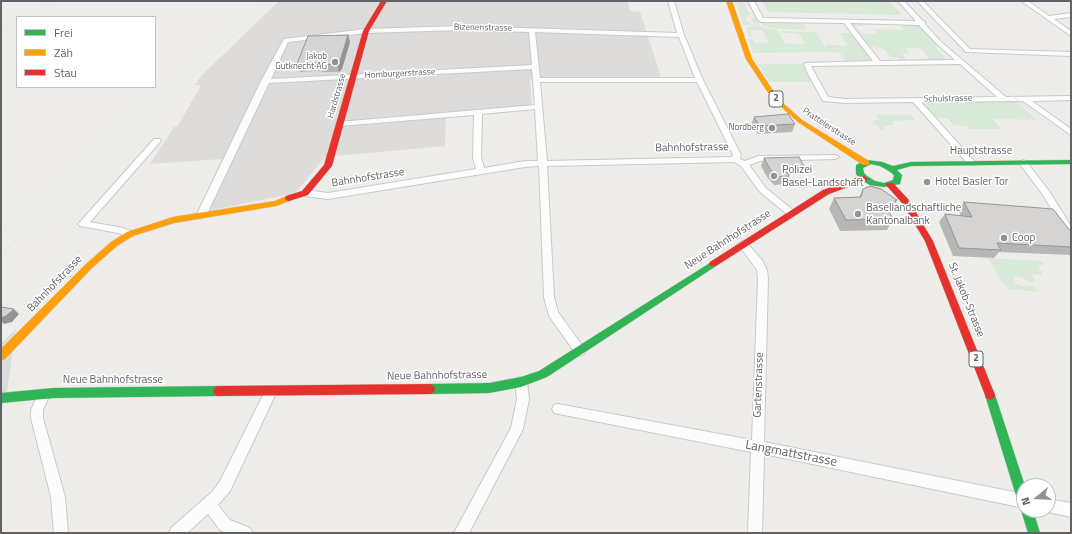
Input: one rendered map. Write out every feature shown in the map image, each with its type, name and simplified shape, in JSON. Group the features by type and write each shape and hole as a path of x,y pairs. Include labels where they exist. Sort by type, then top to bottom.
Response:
{"street":[{"name":"Hardstrasse","path":"305,192 322,176 328,166 366,31 384,1"},
{"path":"671,1 681,35 699,80 740,162 763,190 791,213"},
{"name":"Prattelerstrasse","path":"729,1 749,59 768,90 781,104 800,121 866,163 882,164 892,169"},
{"path":"751,1 761,20 922,23"},
{"path":"901,1 938,42 1003,98"},
{"path":"920,1 968,50 1071,54"},
{"path":"1024,1 1071,34"},
{"path":"1048,18 1071,15"},
{"path":"845,22 878,63 960,62"},
{"name":"Bizenenstrasse","path":"265,81 286,40 366,31 460,28 681,35"},
{"path":"532,30 537,80 549,297 553,313 580,351"},
{"name":"Schulstrasse","path":"878,63 807,64 811,74 826,99 1071,98"},
{"name":"Homburgerstrasse","path":"265,81 536,67"},
{"path":"537,80 699,80"},
{"path":"201,216 265,81"},
{"path":"1024,98 1071,133"},
{"path":"914,99 972,163"},
{"path":"339,124 538,107"},
{"path":"478,112 477,157 481,171"},
{"path":"130,234 120,230 83,224 157,141"},
{"name":"Bahnhofstrasse","path":"1,356 89,266 114,244 130,234 155,225 276,203 305,192 328,196 525,164 740,162 758,159 835,156"},
{"name":"Hauptstrasse","path":"892,169 912,164 1071,162"},
{"path":"866,163 859,167 859,170 864,178 873,183 890,185 897,182 898,179 896,172 892,169"},
{"path":"1023,163 1045,191 1071,234"},
{"name":"Neue Bahnhofstrasse","path":"3,398 44,394 489,388 521,382 543,374 580,351 742,244 826,192 852,181 864,178"},
{"name":"St. Jakob-Strasse","path":"890,185 912,212 929,241 986,383 1017,478"},
{"name":"Gartenstrasse","path":"742,244 758,263 762,270 763,278 755,533"},
{"path":"461,533 517,429 523,399 521,382"},
{"path":"176,533 218,496 228,481 271,391"},
{"path":"44,394 38,406 37,418 58,497 61,533"},
{"path":"1,408 3,398"},
{"name":"Langmattstrasse","path":"558,409 757,447 1016,499"},
{"path":"210,504 216,515 225,525 245,533"},
{"path":"1056,507 1071,510"},
{"path":"1029,518 1034,533"}],"shaded area":[{"path":"279,1 628,1 630,11 640,12 661,77 530,79 532,105 446,113 445,146 325,157 295,193 197,213 222,159 150,164 174,127 178,126 201,85 195,85 201,76"},
{"path":"16,329 6,398 1,408 1,344"}],"green space":[{"path":"735,1 743,1 748,12 752,12 745,18 746,21 752,25 756,25 751,19 755,17 757,19 753,19 757,20 760,26 744,25"},
{"path":"762,1 889,1 902,15 768,12"},
{"path":"761,21 802,21 808,30 777,29 763,26"},
{"path":"851,23 862,23 864,26 856,26 862,34 877,34 874,29 904,30 899,25 877,24 918,24 939,47 935,47 948,61 918,61 915,59 929,59 920,48 906,48 909,53 902,53 908,62 902,62 897,57 891,57 884,49 868,46"},
{"path":"746,27 759,27 778,30 784,43 792,44 805,44 798,33 782,33 780,31 816,32 825,47 827,47 826,44 848,46 839,33 850,33 873,60 869,62 846,62 840,53 832,52 753,53 749,39 753,39 755,43 769,42 762,30 751,30 752,37 749,37"},
{"path":"758,64 802,64 812,82 770,82"},
{"path":"1014,100 1038,120 993,119 1001,129 969,129 966,126 954,126 948,119 934,117 922,102"},
{"path":"910,114 915,120 892,121 894,125 885,125 886,126 883,127 885,130 882,130 873,123 873,120 880,120 876,115"},
{"path":"988,258 1041,261 1045,265 1038,265 1043,275 1031,274 1036,282 1028,281 1020,277 1016,277 1014,279 1016,284 1021,286 1034,286 1038,292 1009,289 1001,281"}],"building":[{"path":"348,35 340,61 337,64 297,64 308,36"},
{"path":"788,114 795,124 760,126 754,117"},
{"path":"799,157 804,166 783,167 789,176 778,177 770,169 764,158"},
{"path":"870,186 881,189 897,200 889,205 890,207 886,207 893,219 846,220 834,198 861,197 863,189"},
{"name":"Coop","path":"964,202 1053,209 1071,232 1071,247 997,243 1001,250 959,248 945,214 972,217"},
{"path":"1,307 14,309 6,316 1,318"}],"tram line":[{"path":"910,1 980,71 1071,141"}],"railway":[{"path":"30,16 57,1"},
{"path":"160,93 263,1"},
{"path":"174,93 272,1"},
{"path":"1,32 16,24"},
{"path":"30,208 161,92"},
{"path":"51,208 175,92"},
{"path":"1,234 31,207"},
{"path":"1,255 52,207"}],"traffic: fast":[{"path":"870,162 882,164 892,169 898,175 897,182 884,185 873,183 864,178 860,174 859,167 870,162"},
{"path":"892,169 911,164 1071,162"},
{"path":"430,389 489,388 521,382 543,374 713,264"},
{"path":"1,398 54,393 218,391"},
{"path":"990,395 1016,478"},
{"path":"1029,518 1034,533"}],"traffic: slow":[{"path":"729,1 749,59 769,90 781,104 800,121 866,163"},
{"path":"1,356 89,266 114,244 130,234 173,220 276,203 289,198"}],"traffic: jam":[{"path":"289,198 305,193 328,166 366,31 384,1"},
{"path":"713,264 826,192 864,178"},
{"path":"890,185 905,201 929,241 990,395"},
{"path":"218,391 430,389"}],"place":[{"name":"Jakob Gutknecht AG","path":"335,62"},
{"name":"Nordberg","path":"772,128"},
{"name":"Polizei Basel-Landschaft","path":"774,176"},
{"name":"Hotel Basler Tor","path":"927,182"},
{"name":"Basellandschaftliche Kantonalbank","path":"858,214"},
{"name":"Coop","path":"1004,238"}]}
